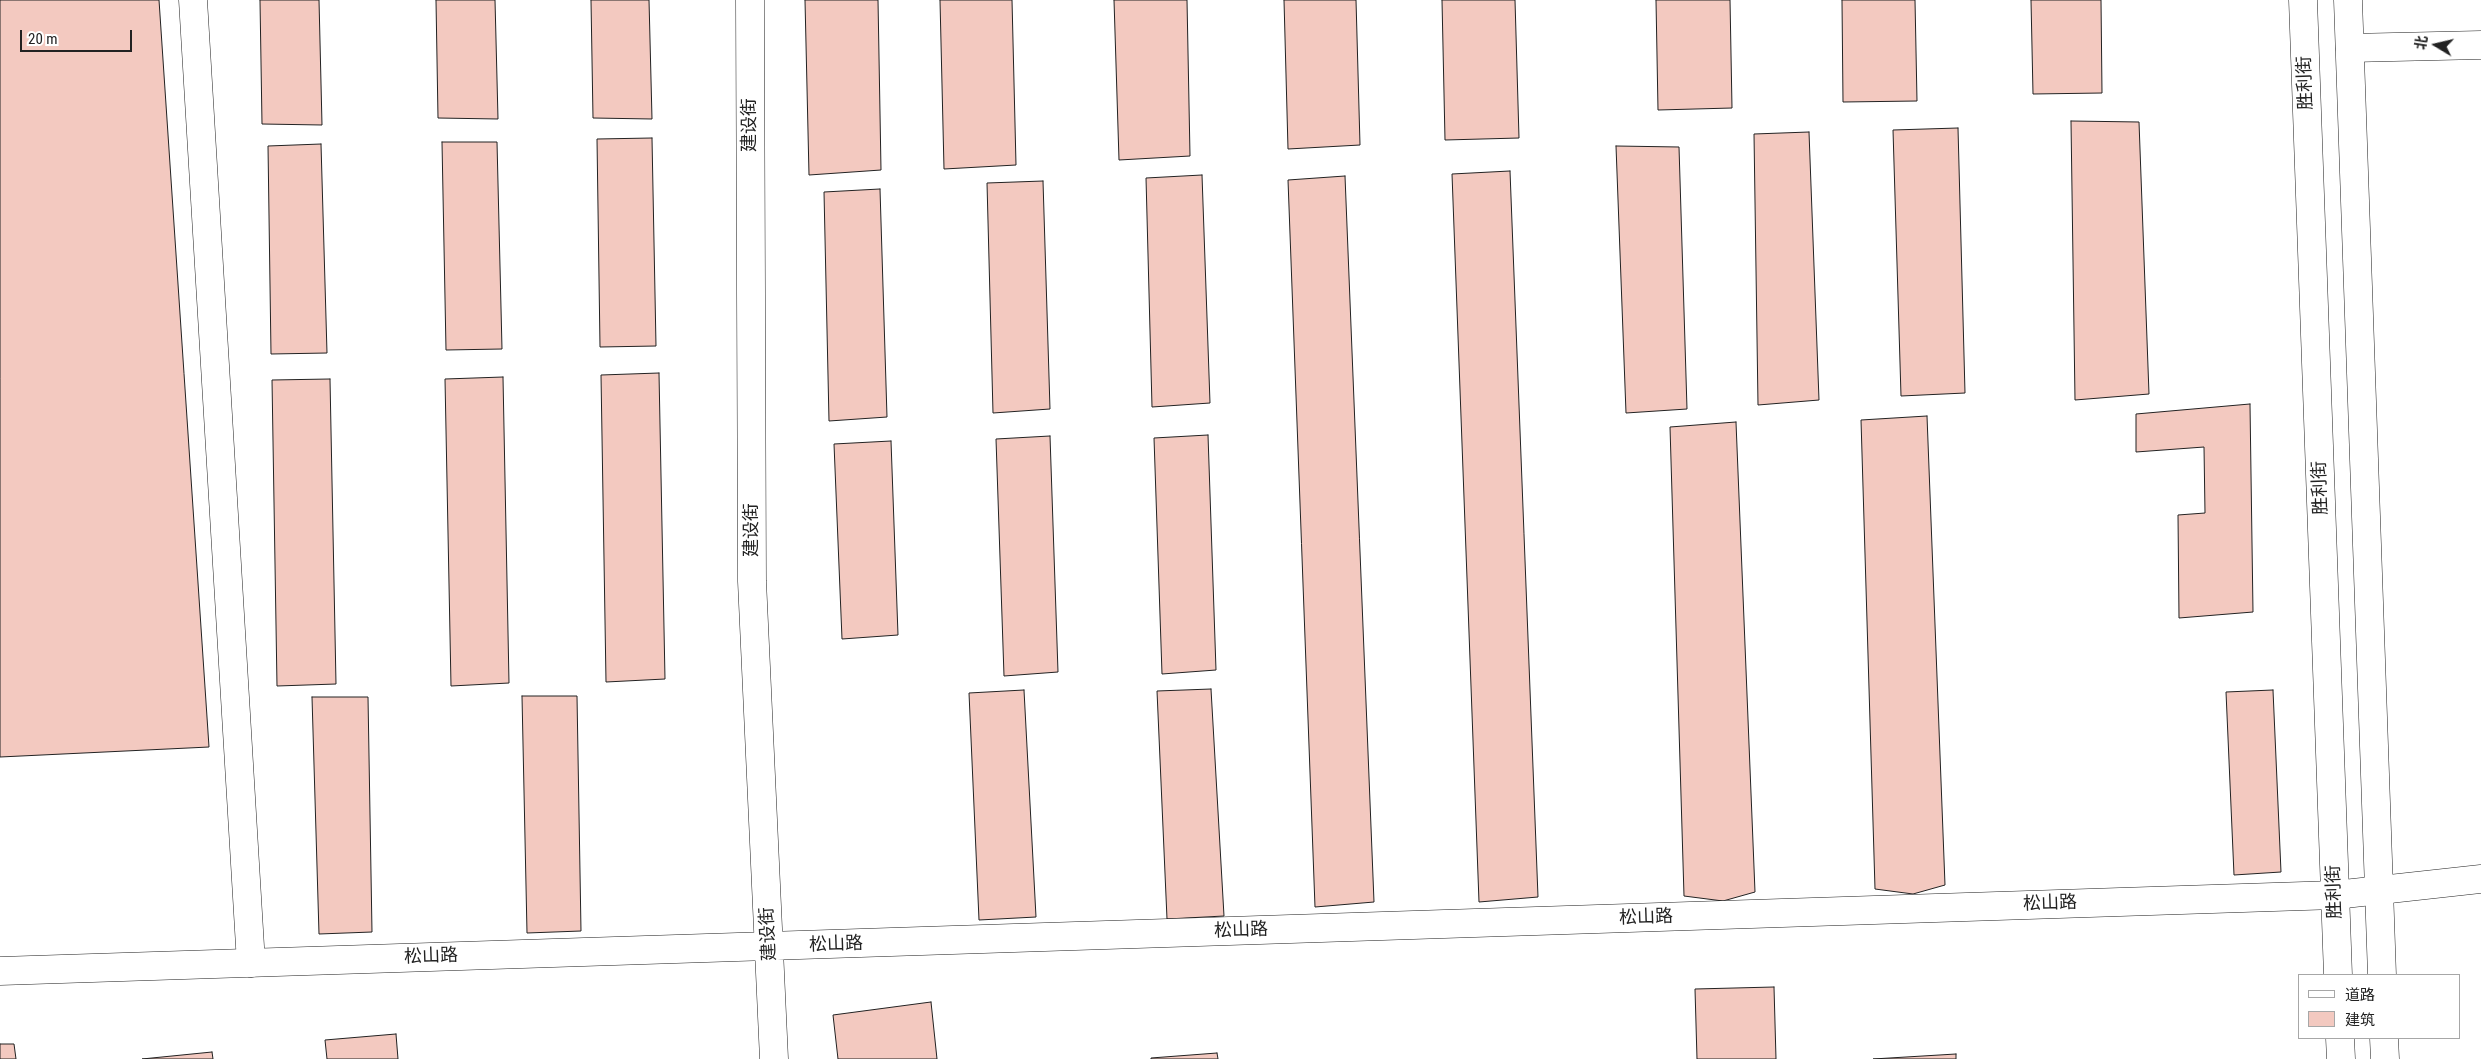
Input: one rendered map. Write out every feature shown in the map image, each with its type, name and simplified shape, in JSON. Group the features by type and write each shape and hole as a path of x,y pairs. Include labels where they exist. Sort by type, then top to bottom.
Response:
{"street":[{"path":"193,0 251,963"},
{"name":"建设街","path":"750,0 752,581 774,1059"},
{"name":"胜利街","path":"2303,0 2338,974"},
{"path":"2348,0 2382,974"},
{"path":"2350,48 2481,45"},
{"name":"松山路","path":"0,971 2335,895 2481,879"},
{"path":"2340,1039 2341,1059"},
{"path":"2384,1039 2385,1059"}],"building":[{"path":"0,0 159,0 209,747 0,757"},
{"path":"260,0 319,0 322,125 262,124"},
{"path":"436,0 495,0 498,119 438,118"},
{"path":"591,0 649,0 652,119 593,118"},
{"path":"805,0 878,0 881,170 809,175"},
{"path":"940,0 1012,0 1016,165 944,169"},
{"path":"1114,0 1187,0 1190,156 1119,160"},
{"path":"1284,0 1356,0 1360,145 1288,149"},
{"path":"1442,0 1515,0 1519,138 1445,140"},
{"path":"1656,0 1730,0 1732,108 1658,110"},
{"path":"1842,0 1915,0 1917,101 1843,102"},
{"path":"2031,0 2101,0 2102,93 2033,94"},
{"path":"2071,121 2139,122 2149,394 2075,400"},
{"path":"1958,128 1965,393 1901,396 1893,130"},
{"path":"1809,132 1819,400 1758,405 1754,134"},
{"path":"652,138 656,346 600,347 597,139"},
{"path":"442,142 497,142 502,349 446,350"},
{"path":"321,144 327,353 271,354 268,146"},
{"path":"1616,146 1679,147 1687,409 1626,413"},
{"path":"1510,171 1538,897 1479,902 1452,174"},
{"path":"1202,175 1210,403 1152,407 1146,178"},
{"path":"1345,176 1374,902 1315,907 1288,180"},
{"path":"1043,181 1050,409 993,413 987,183"},
{"path":"880,189 887,417 829,421 824,192"},
{"path":"659,373 665,679 606,682 601,375"},
{"path":"503,377 509,683 451,686 445,379"},
{"path":"330,379 336,684 277,686 272,380"},
{"path":"2250,404 2253,612 2179,618 2178,515 2205,513 2204,447 2136,452 2136,414"},
{"path":"1927,416 1945,885 1913,894 1875,889 1861,420"},
{"path":"1736,422 1755,892 1723,901 1684,896 1670,427"},
{"path":"1208,435 1216,670 1162,674 1154,438"},
{"path":"1050,436 1058,672 1004,676 996,439"},
{"path":"891,441 898,635 842,639 834,444"},
{"path":"1211,689 1224,916 1167,919 1157,691"},
{"path":"1024,690 1036,917 979,920 969,693"},
{"path":"2273,690 2281,872 2234,875 2226,692"},
{"path":"522,696 577,696 581,931 527,933"},
{"path":"312,697 368,697 372,932 319,934"},
{"path":"1774,987 1776,1059 1697,1059 1695,989"},
{"path":"931,1002 937,1059 838,1059 833,1015"},
{"path":"396,1034 398,1059 327,1059 325,1040"},
{"path":"0,1044 14,1044 16,1059 0,1059"},
{"path":"212,1052 213,1059 142,1059"},
{"path":"1217,1053 1218,1059 1151,1059 1151,1058"},
{"path":"1956,1054 1956,1059 1873,1059"}]}
